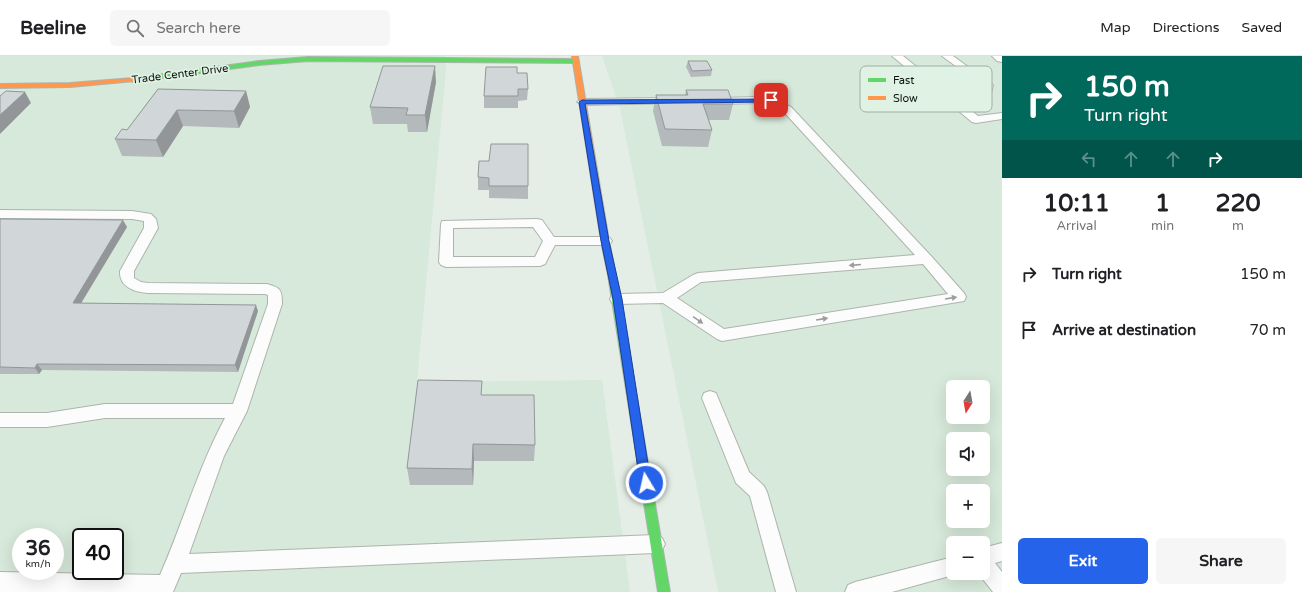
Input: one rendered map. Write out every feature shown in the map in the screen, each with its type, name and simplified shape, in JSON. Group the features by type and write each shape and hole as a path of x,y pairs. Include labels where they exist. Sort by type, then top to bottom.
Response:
{"street":[{"path":"575,58 605,241 617,299 655,544 664,592"},
{"name":"Trade Center Drive","path":"0,86 42,86 104,83 266,63 308,60 575,58"}],"lane":[{"path":"897,56 910,66"},
{"path":"947,56 961,66"},
{"path":"666,298 722,336 959,297 926,259 787,109 771,100 700,101"},
{"path":"582,102 684,101"},
{"path":"966,112 976,120 1002,116"},
{"path":"0,214 132,215 146,217 150,219 151,228 127,271 126,276 128,280 136,286 148,288 267,289 275,293 275,304 239,411 221,442 215,456 176,564 165,589 0,582"},
{"path":"537,223 550,241 540,261 446,262 447,224 537,223"},
{"path":"550,241 605,241"},
{"path":"617,299 666,298 698,278 926,259"},
{"path":"710,398 742,477 758,492 786,592"},
{"path":"0,420 47,420 105,411 239,411"},
{"path":"176,564 655,544"},
{"path":"990,556 1002,552"},
{"path":"855,592 946,568"},
{"path":"990,573 1002,588"}],"shaded area":[{"path":"0,56 445,56 446,69 417,382 602,380 630,592 0,592"},
{"path":"602,56 1002,56 1002,592 718,592 620,109"}],"building":[{"path":"688,61 707,61 712,70 692,71"},
{"path":"383,66 435,66 425,115 406,115 408,108 370,107"},
{"path":"486,67 517,67 517,73 527,73 528,89 518,89 518,96 484,96"},
{"path":"158,89 246,91 234,111 177,110 156,140 115,139 122,129 127,130"},
{"path":"686,90 728,90 733,104 703,104 712,130 665,129 656,95 688,95"},
{"path":"6,91 25,92 0,115 0,96"},
{"path":"491,144 528,144 528,186 489,186 489,178 478,177 479,161 489,161"},
{"path":"0,219 123,220 73,303 256,305 235,365 37,364 35,368 0,367"},
{"path":"418,380 482,381 481,395 534,395 535,445 473,444 472,469 407,468"}],"traffic: fast":[{"path":"133,80 259,63 308,59 576,61"},
{"path":"612,275 664,592"}],"traffic: slow":[{"path":"575,56 605,241 612,275"},
{"path":"0,86 70,85 133,80"}],"route":[{"path":"646,483 617,299 605,241 582,102 771,100"}]}
